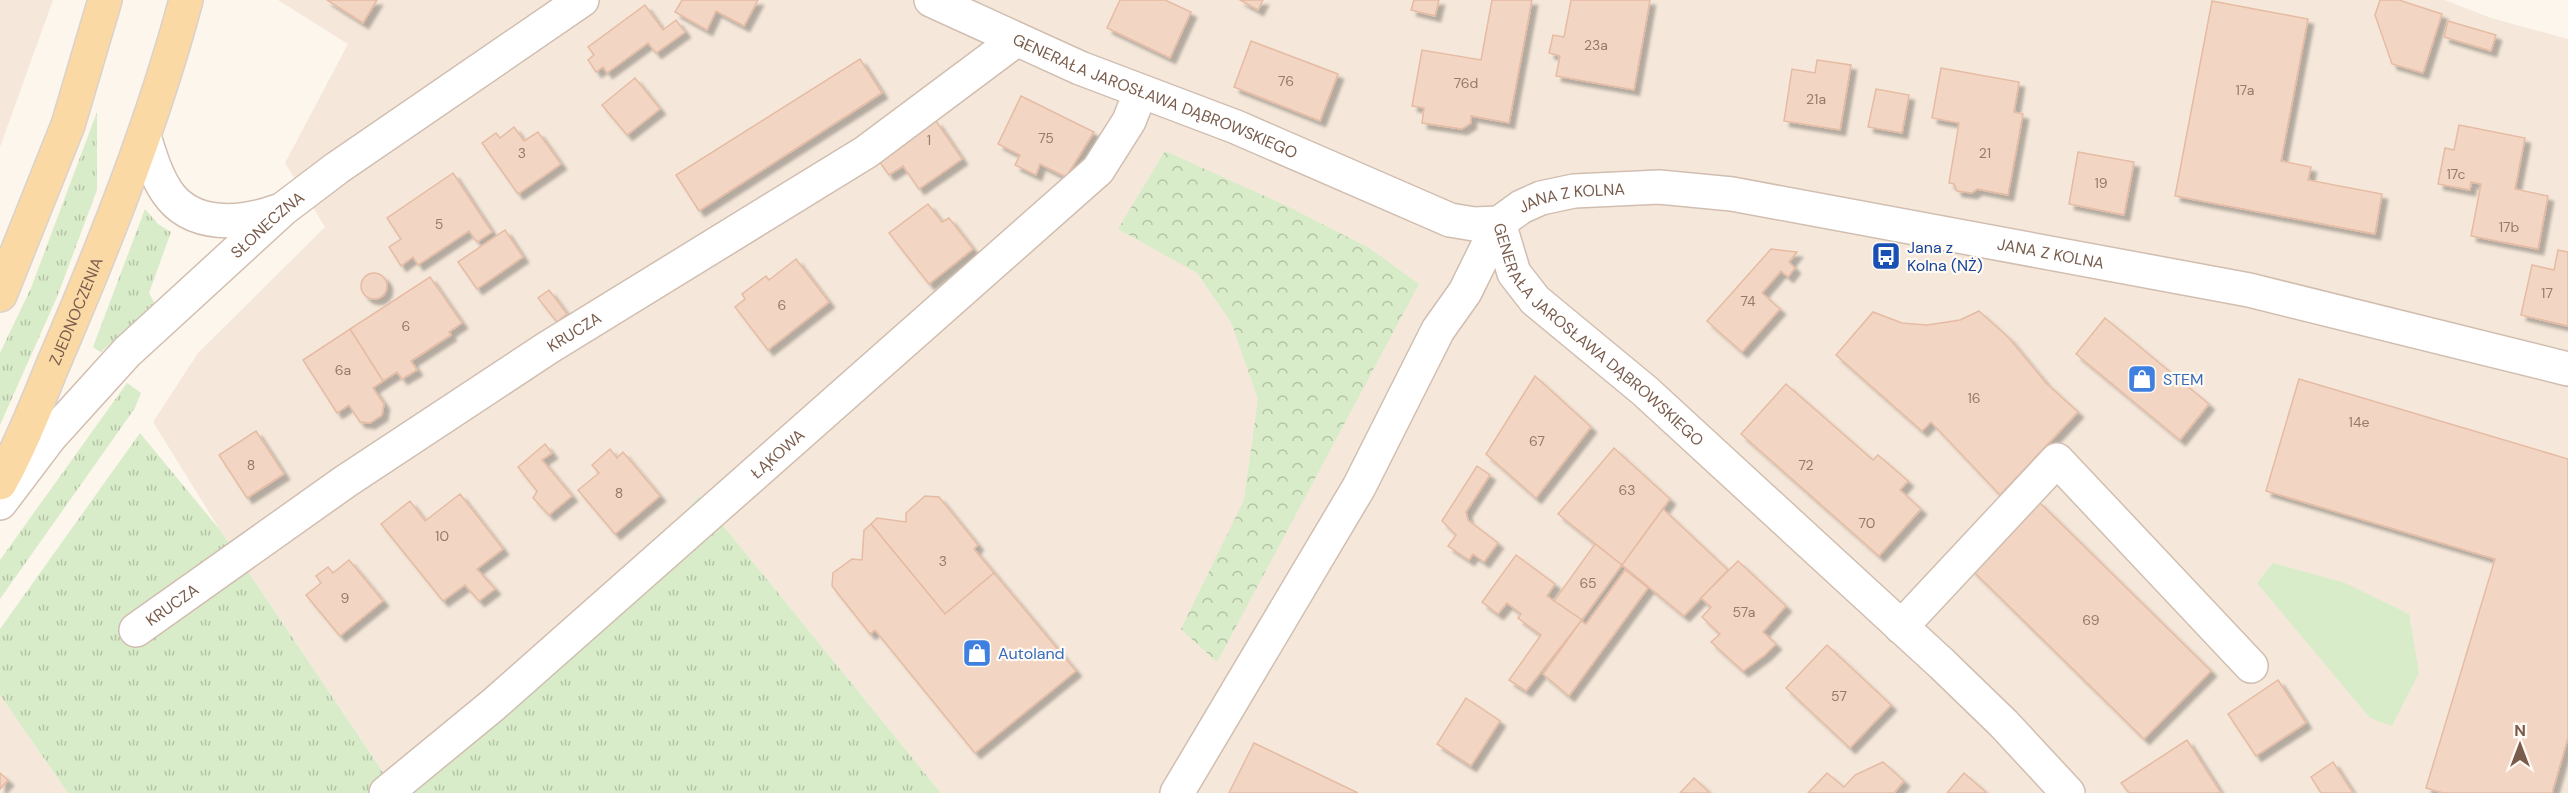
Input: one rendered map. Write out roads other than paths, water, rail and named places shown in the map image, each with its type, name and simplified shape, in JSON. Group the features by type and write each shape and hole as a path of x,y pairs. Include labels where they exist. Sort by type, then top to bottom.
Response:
{"main road":[{"path":"2,287 68,125 105,0"},
{"name":"ZJEDNOCZENIA","path":"0,483 80,302 144,136 167,71 186,0"}],"street":[{"name":"SŁONECZNA","path":"0,502 50,437 127,352 283,209 337,168 582,0"},
{"name":"GENERAŁA JAROSŁAWA DĄBROWSKIEGO","path":"931,0 1016,40 1140,93 1236,127 1450,220 1474,224 1499,222 1514,273 1535,300 1646,391 1901,627 2004,724 2056,789"},
{"name":"KRUCZA","path":"136,630 346,481 540,354 866,152 1016,40"},
{"name":"ŁĄKOWA","path":"386,793 493,705 1098,170 1128,121 1140,93"},
{"path":"144,136 167,192 180,207 213,220 253,218 283,209"},
{"name":"JANA Z KOLNA","path":"1499,222 1521,207 1541,198 1574,191 1613,188 1695,189 2249,291 2568,369"},
{"path":"1177,793 1359,487 1438,330 1465,292 1499,222"},
{"path":"1901,627 2056,460 2251,666"}],"place":[{"name":"Jana z Kolna (NŻ)","path":"1886,256"},
{"name":"STEM","path":"2142,379"},
{"name":"Autoland","path":"977,653"}]}
